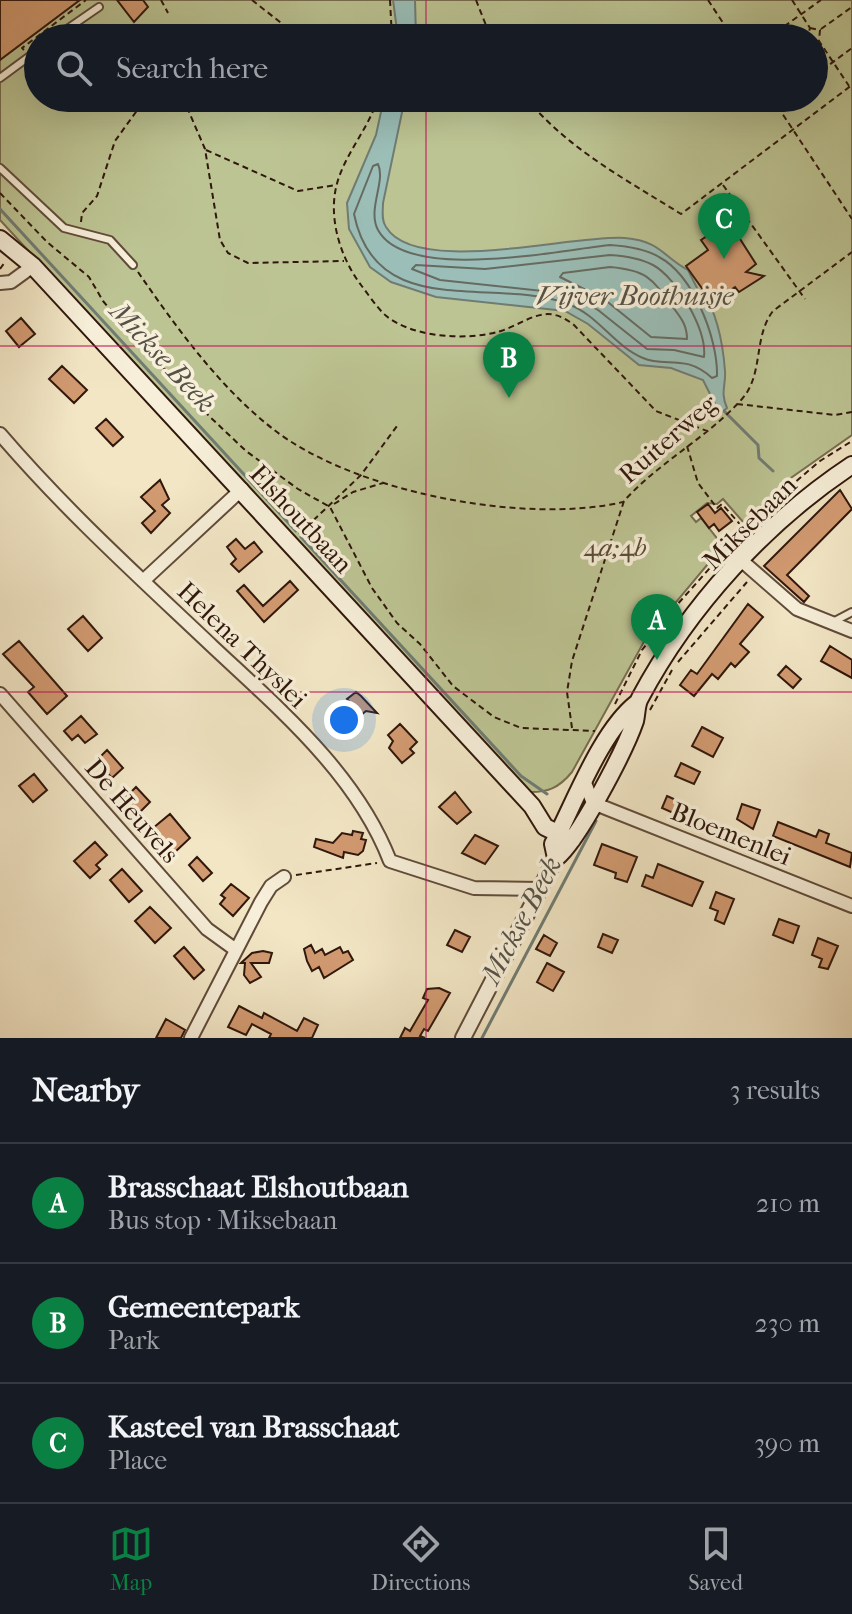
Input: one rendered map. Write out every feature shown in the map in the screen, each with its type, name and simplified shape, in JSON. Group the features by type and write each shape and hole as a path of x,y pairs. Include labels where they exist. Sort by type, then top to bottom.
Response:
{"main road":[{"name":"Elshoutbaan","path":"0,228 532,806 568,831"},
{"name":"Elshoutbaan","path":"0,239 33,266"},
{"name":"Miksebaan","path":"568,831 593,803 675,638 749,566 806,498 852,465"},
{"name":"Miksebaan","path":"556,858 585,783 636,712"}],"street":[{"path":"0,283 11,282 33,266"},
{"name":"Helena Thyslei","path":"0,434 57,501 278,708 330,763 379,838 390,861"},
{"name":"Helena Thyslei","path":"143,581 242,489"},
{"path":"749,566 797,609 836,620 852,631"},
{"name":"De Heuvels","path":"0,694 207,929 236,950"},
{"path":"585,783 593,803"},
{"name":"Bloemenlei","path":"593,803 852,906"},
{"name":"Miksebaan","path":"463,1038 556,858"},
{"path":"390,861 474,888 541,889"},
{"path":"191,1038 261,902 271,886 284,877"}],"lane":[{"path":"74,24 99,7"},
{"path":"0,78 24,61"},
{"path":"0,168 64,228 110,240 133,265"},
{"path":"836,620 852,610"}],"path":[{"path":"54,24 86,0"},
{"path":"161,0 168,13"},
{"path":"252,0 282,24"},
{"path":"390,0 391,24"},
{"path":"476,0 485,24"},
{"path":"708,0 724,24"},
{"path":"792,0 807,24"},
{"path":"787,24 821,0"},
{"path":"828,24 852,7"},
{"path":"828,66 852,48"},
{"path":"828,54 851,86 828,103"},
{"path":"80,234 82,213 97,196 115,141 136,112"},
{"path":"189,112 205,149 220,240 228,253 248,263 346,261"},
{"path":"373,112 336,185 335,221 346,261 384,314 440,336 488,334 540,313 563,317 656,411 707,431"},
{"path":"538,112 552,129 575,147 681,214 817,112"},
{"path":"781,112 852,219"},
{"path":"205,149 298,191 336,185"},
{"path":"722,184 805,299"},
{"path":"0,193 47,242 86,274 125,327 209,416 246,451 298,489 330,507 372,588 397,623 420,644 453,686 494,717 514,726 542,731 591,729 600,733"},
{"name":"Ruiterweg","path":"624,501 641,483 718,422 744,397 756,371 768,317 799,289 852,252"},
{"path":"133,265 215,371 258,416 295,444 361,475 504,509 579,508 624,501 572,661 567,692 572,730"},
{"name":"Ruiterweg","path":"735,405 835,415 852,412"},
{"path":"301,532 361,475 397,426"},
{"path":"687,446 698,483 717,508 722,504 744,530"},
{"path":"330,507 353,492 386,482"},
{"path":"636,712 749,566"},
{"path":"284,877 390,861"}],"green space":[{"name":"4a;4b","path":"0,0 852,0 852,435 788,480 744,523 723,499 717,504 707,503 691,516 696,522 701,518 723,546 646,638 572,772 557,786 541,792 527,792 0,220"}],"water":[{"path":"393,0 415,0 416,24 396,24"},
{"name":"Vijver Boothuisje","path":"381,112 402,112 383,203 383,218 386,227 403,242 429,249 461,251 625,238 654,246 688,270 712,309 718,329 723,350 727,408 720,414 703,380 671,368 639,365 588,324 565,311 436,297 391,282 370,267 349,229 347,203 376,135"}],"building":[{"path":"0,0 80,0 48,24 24,24 24,42 0,60"},
{"path":"117,0 143,0 148,7 134,22"},
{"path":"724,225 740,239 756,264 746,272 764,276 739,292 735,287 716,300 711,293 706,294 686,266 708,250 701,240"},
{"path":"21,318 35,334 19,347 6,331"},
{"path":"62,366 87,390 74,403 49,379"},
{"path":"106,419 123,437 113,446 96,428"},
{"path":"160,480 169,499 162,505 170,513 151,533 142,523 155,511 141,497"},
{"path":"840,490 852,509 787,575 809,596 804,602 764,566"},
{"path":"708,504 715,513 721,508 732,521 719,531 714,524 709,528 697,512"},
{"path":"236,539 245,549 254,542 262,552 239,572 231,564 236,559 227,547"},
{"path":"290,581 298,590 264,622 237,591 244,585 263,606"},
{"path":"748,604 763,617 740,644 749,652 735,667 731,663 718,679 712,674 694,696 680,685 691,670 697,674"},
{"path":"83,616 102,638 88,651 68,629"},
{"path":"19,641 67,696 47,714 28,692 34,687 3,654"},
{"path":"830,646 852,660 852,678 821,661"},
{"path":"786,666 801,679 793,688 778,675"},
{"path":"356,692 377,713 366,711 361,715 347,699"},
{"path":"81,716 97,734 85,743 78,735 72,740 64,731"},
{"path":"400,724 417,742 410,749 414,753 402,763 389,748 393,741 388,735"},
{"path":"702,727 723,738 713,757 692,746"},
{"path":"107,750 123,768 112,778 96,761"},
{"path":"681,763 700,772 694,784 675,776"},
{"path":"34,774 47,790 33,802 19,786"},
{"path":"136,787 150,802 139,813 125,798"},
{"path":"455,792 471,812 457,824 439,807"},
{"path":"667,796 685,804 680,816 662,808"},
{"path":"742,804 760,810 753,829 737,819"},
{"path":"170,814 190,838 175,852 153,828"},
{"path":"778,822 816,837 819,830 829,834 826,843 852,853 850,867 773,836"},
{"path":"353,831 363,833 361,839 366,840 363,851 358,855 344,852 343,858 314,847 316,839 333,843 342,833 352,835"},
{"path":"475,835 498,846 485,864 462,853"},
{"path":"95,842 107,855 96,865 100,869 90,878 74,861"},
{"path":"602,844 637,857 627,882 615,878 616,873 594,865"},
{"path":"197,857 212,873 203,881 189,865"},
{"path":"658,864 703,882 692,906 642,886 646,875 653,878"},
{"path":"122,869 142,891 129,902 110,880"},
{"path":"231,884 249,898 233,916 220,904 225,898 221,895"},
{"path":"716,892 734,899 724,924 715,920 718,911 710,908"},
{"path":"150,907 171,928 155,943 135,921"},
{"path":"779,919 799,926 793,943 773,935"},
{"path":"455,930 470,937 462,952 447,945"},
{"path":"603,934 618,940 612,953 598,947"},
{"path":"544,935 557,943 550,956 536,949"},
{"path":"818,938 838,946 828,969 819,967 822,959 812,955"},
{"path":"311,945 315,953 322,949 325,955 340,947 343,953 348,951 353,960 324,978 319,967 312,971 307,961 304,949"},
{"path":"184,947 204,970 194,979 174,956"},
{"path":"252,953 272,953 269,963 251,963 261,977 250,983 244,975 245,963 241,963"},
{"path":"547,963 564,972 553,991 537,982"},
{"path":"439,988 450,993 428,1031 424,1029 420,1036 425,1038 400,1038 405,1028 410,1031 428,1000 423,998 427,989"},
{"path":"239,1006 262,1018 264,1013 297,1031 304,1018 318,1025 312,1038 269,1038 271,1034 252,1024 246,1035 228,1027"},
{"path":"166,1019 185,1030 181,1038 156,1038"}],"waterway":[{"name":"Mickse Beek","path":"0,209 296,531"},
{"path":"724,411 758,445 759,458 773,471"},
{"name":"Mickse Beek","path":"301,537 521,776 547,794"},
{"name":"Mickse Beek","path":"482,1038 596,821"}],"place":[{"name":"Kasteel van Brasschaat","path":"724,259"},
{"name":"Gemeentepark","path":"509,398"},
{"name":"Brasschaat Elshoutbaan","path":"657,660"}]}
